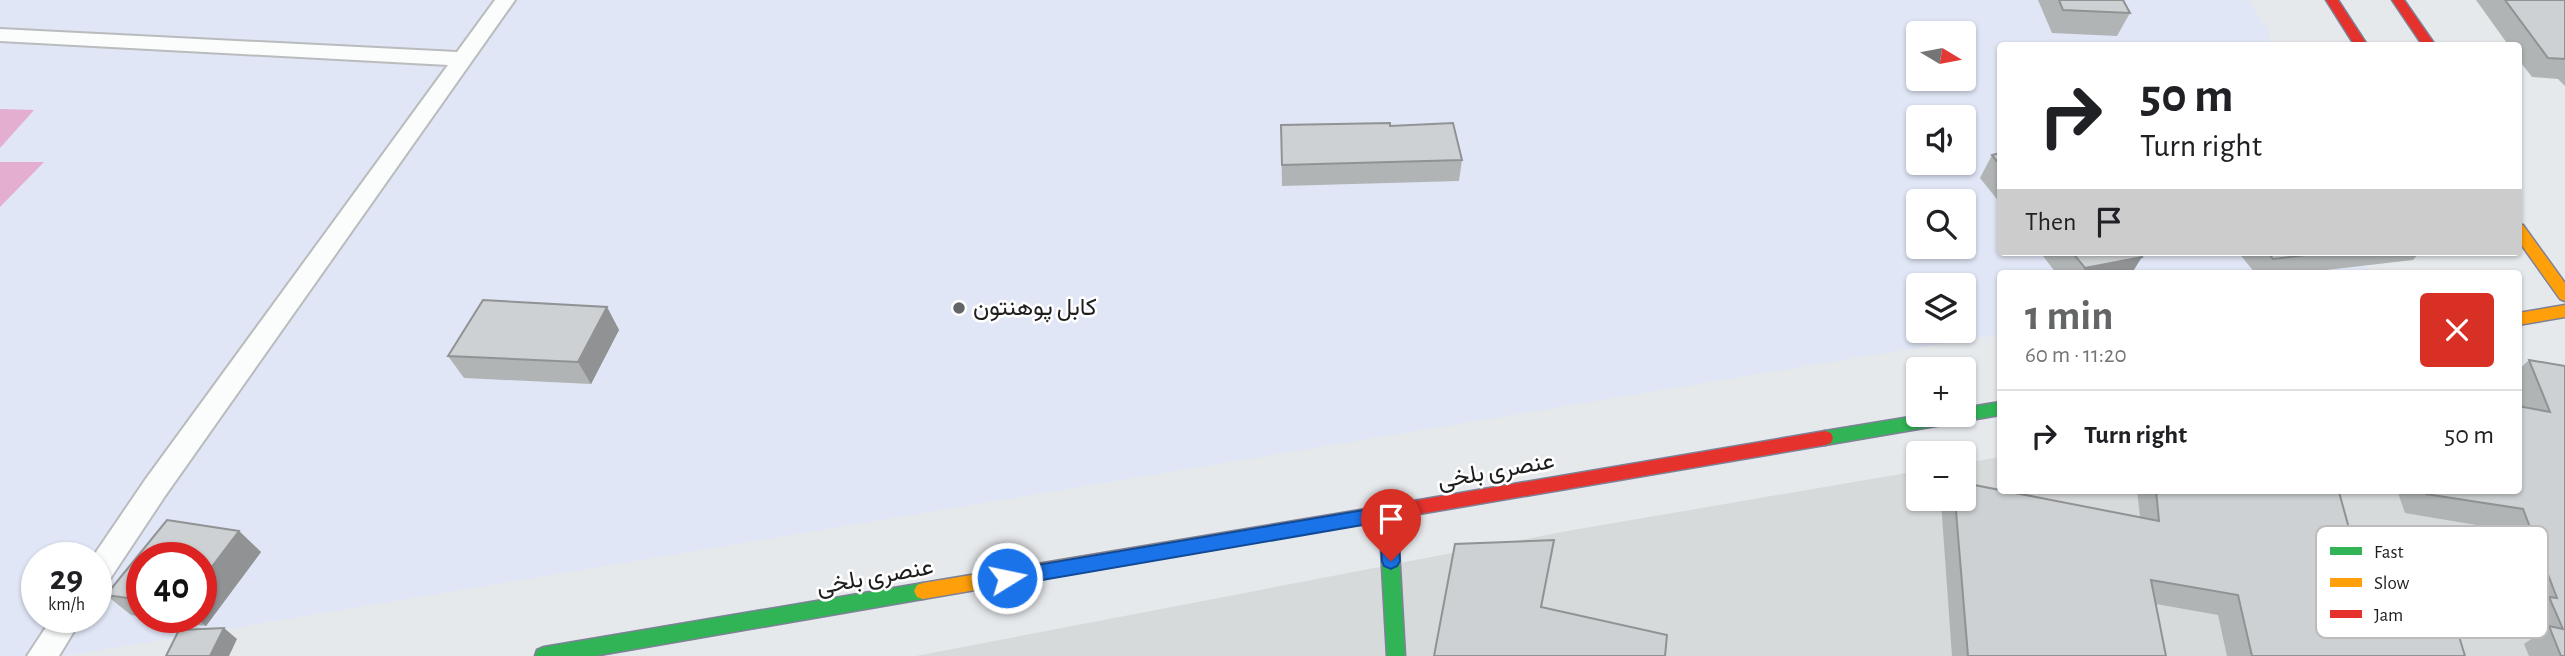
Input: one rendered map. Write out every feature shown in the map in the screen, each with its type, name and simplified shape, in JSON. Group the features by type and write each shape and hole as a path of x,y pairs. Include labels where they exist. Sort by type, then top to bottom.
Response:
{"street":[{"path":"2332,0 2359,42"},
{"path":"2398,0 2427,42"},
{"path":"2522,235 2565,295"},
{"path":"2522,318 2565,311"},
{"name":"عنصری بلخی","path":"1976,412 1997,408"},
{"name":"عنصری بلخی","path":"544,656 1906,424"},
{"path":"1388,513 1396,656"}],"lane":[{"path":"112,552 163,477 505,0"},
{"path":"0,35 462,59"},
{"path":"42,656 58,633"}],"shaded area":[{"name":"کابل پوهنتون","path":"0,0 2249,0 2269,32 2269,42 1997,42 1997,256 2360,256 2368,270 1997,270 1997,334 1976,338 1976,273 1906,273 1906,343 1946,343 217,631 217,542 126,542 126,633 203,633 65,656 0,656"},
{"path":"0,109 34,110 0,148"},
{"path":"0,162 44,162 0,207"},
{"path":"1997,458 1997,494 2519,494 2528,526 2316,526 2316,638 2548,638 2548,596 2565,656 916,656 1567,531 1906,473 1906,511 1976,511 1976,461"}],"building":[{"path":"2059,0 2123,0 2130,13 2063,10"},
{"path":"2505,0 2565,0 2565,59 2548,58"},
{"path":"1390,123 1390,126 1453,123 1462,160 1282,165 1281,125"},
{"path":"2075,256 2142,257 2085,268"},
{"path":"2271,256 2297,256 2273,259"},
{"path":"483,300 607,307 578,362 448,356"},
{"path":"2529,360 2565,366 2565,656 2561,656 2549,626 2563,629 2549,597 2557,598 2548,574 2548,526 2529,526 2523,509 2426,494 2522,494 2522,407 2550,412"},
{"path":"1976,485 1997,489 1997,494 2020,494 2159,521 2156,494 2340,494 2348,526 2316,526 2316,638 2460,638 2465,656 2252,656 2238,595 2151,580 2166,656 1968,656 1956,511 1976,511"},
{"path":"167,520 239,531 217,560 217,542 149,542"},
{"path":"1554,540 1541,607 1667,635 1665,656 1434,656 1455,544"},
{"path":"126,570 126,598 112,596 112,588"},
{"path":"217,628 224,628 210,656 166,656 178,633 217,633"}],"traffic: fast":[{"path":"1976,412 1997,408"},
{"path":"1825,438 1906,424"},
{"path":"1388,513 1396,656"},
{"path":"544,656 923,591"}],"traffic: slow":[{"path":"2522,235 2565,295"},
{"path":"2522,318 2565,311"},
{"path":"923,591 1378,514"}],"traffic: jam":[{"path":"2332,0 2359,42"},
{"path":"2398,0 2427,42"},
{"path":"1378,514 1825,438"}],"place":[{"name":"کابل پوهنتون","path":"959,308"}],"route":[{"path":"1007,578 1388,513 1391,561"}]}
